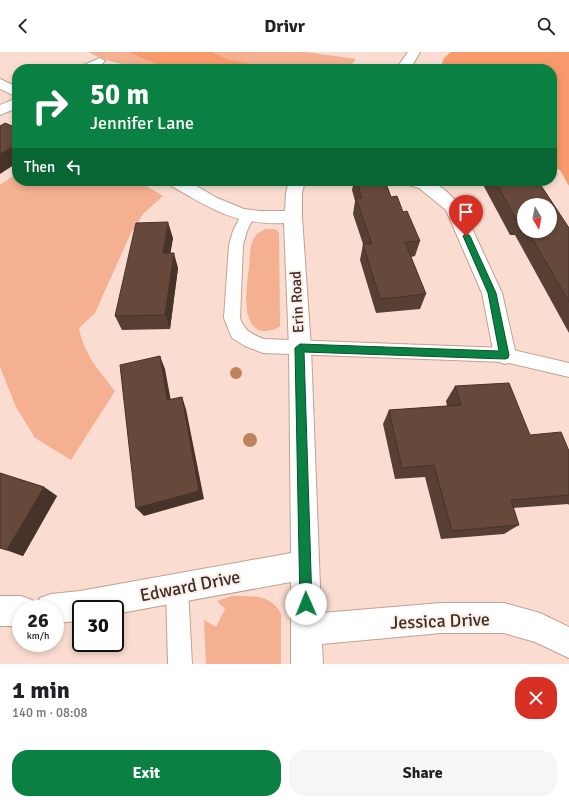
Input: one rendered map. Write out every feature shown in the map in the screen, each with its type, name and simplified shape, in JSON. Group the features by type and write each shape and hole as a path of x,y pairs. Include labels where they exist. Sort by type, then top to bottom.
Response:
{"street":[{"path":"406,64 414,52"},
{"path":"0,83 12,90"},
{"path":"0,111 12,105"},
{"path":"185,186 232,211 247,216 264,218 293,216"},
{"name":"Erin Road","path":"296,186 293,216 300,348 307,664"},
{"path":"428,186 453,207 492,293 505,355"},
{"name":"Edward Drive","path":"64,608 305,565"},
{"path":"0,612 12,611"},
{"name":"Jessica Drive","path":"306,630 441,618 504,618 540,628 569,643"}],"lane":[{"path":"94,64 100,61"},
{"path":"247,216 240,230 236,245 232,318 238,333 251,341 263,346 505,355 569,370"},
{"path":"177,588 180,664"}],"shaded area":[{"path":"89,52 306,52 356,59 352,64 122,64 101,59"},
{"path":"129,52 211,52 229,60 253,64 157,64"},
{"path":"451,52 569,52 569,186 560,170 557,169 557,64 442,64 444,58"},
{"path":"12,177 12,186 146,186 163,196 143,214 130,235 95,313 79,328 88,354 115,391 71,460 35,438 16,407 0,367 0,185"},
{"path":"266,229 274,229 278,231 279,234 280,326 266,331 257,329 252,324 248,316 246,295 251,245 256,235"},
{"path":"232,596 253,596 267,600 277,607 281,614 281,664 206,664 204,620 216,627 225,609 217,601"}],"building":[{"path":"5,123 12,126 12,147 0,154 0,126"},
{"path":"358,186 387,186 391,197 397,196 403,212 407,211 420,241 405,242 426,294 380,299 363,244 372,244 356,198 362,198"},
{"path":"498,186 541,186 549,198 517,198 517,221"},
{"path":"557,210 569,228 569,302 532,238 557,238"},
{"path":"168,222 163,253 174,253 165,315 115,316 136,223"},
{"path":"160,356 167,400 182,397 199,491 136,508 120,365"},
{"path":"509,383 530,435 561,432 569,451 569,495 511,500 519,525 452,531 434,465 402,468 389,410 461,405 455,386"},
{"path":"0,473 44,487 7,550 0,548"}],"route":[{"path":"306,604 300,348 505,355 492,293 466,236"}]}
